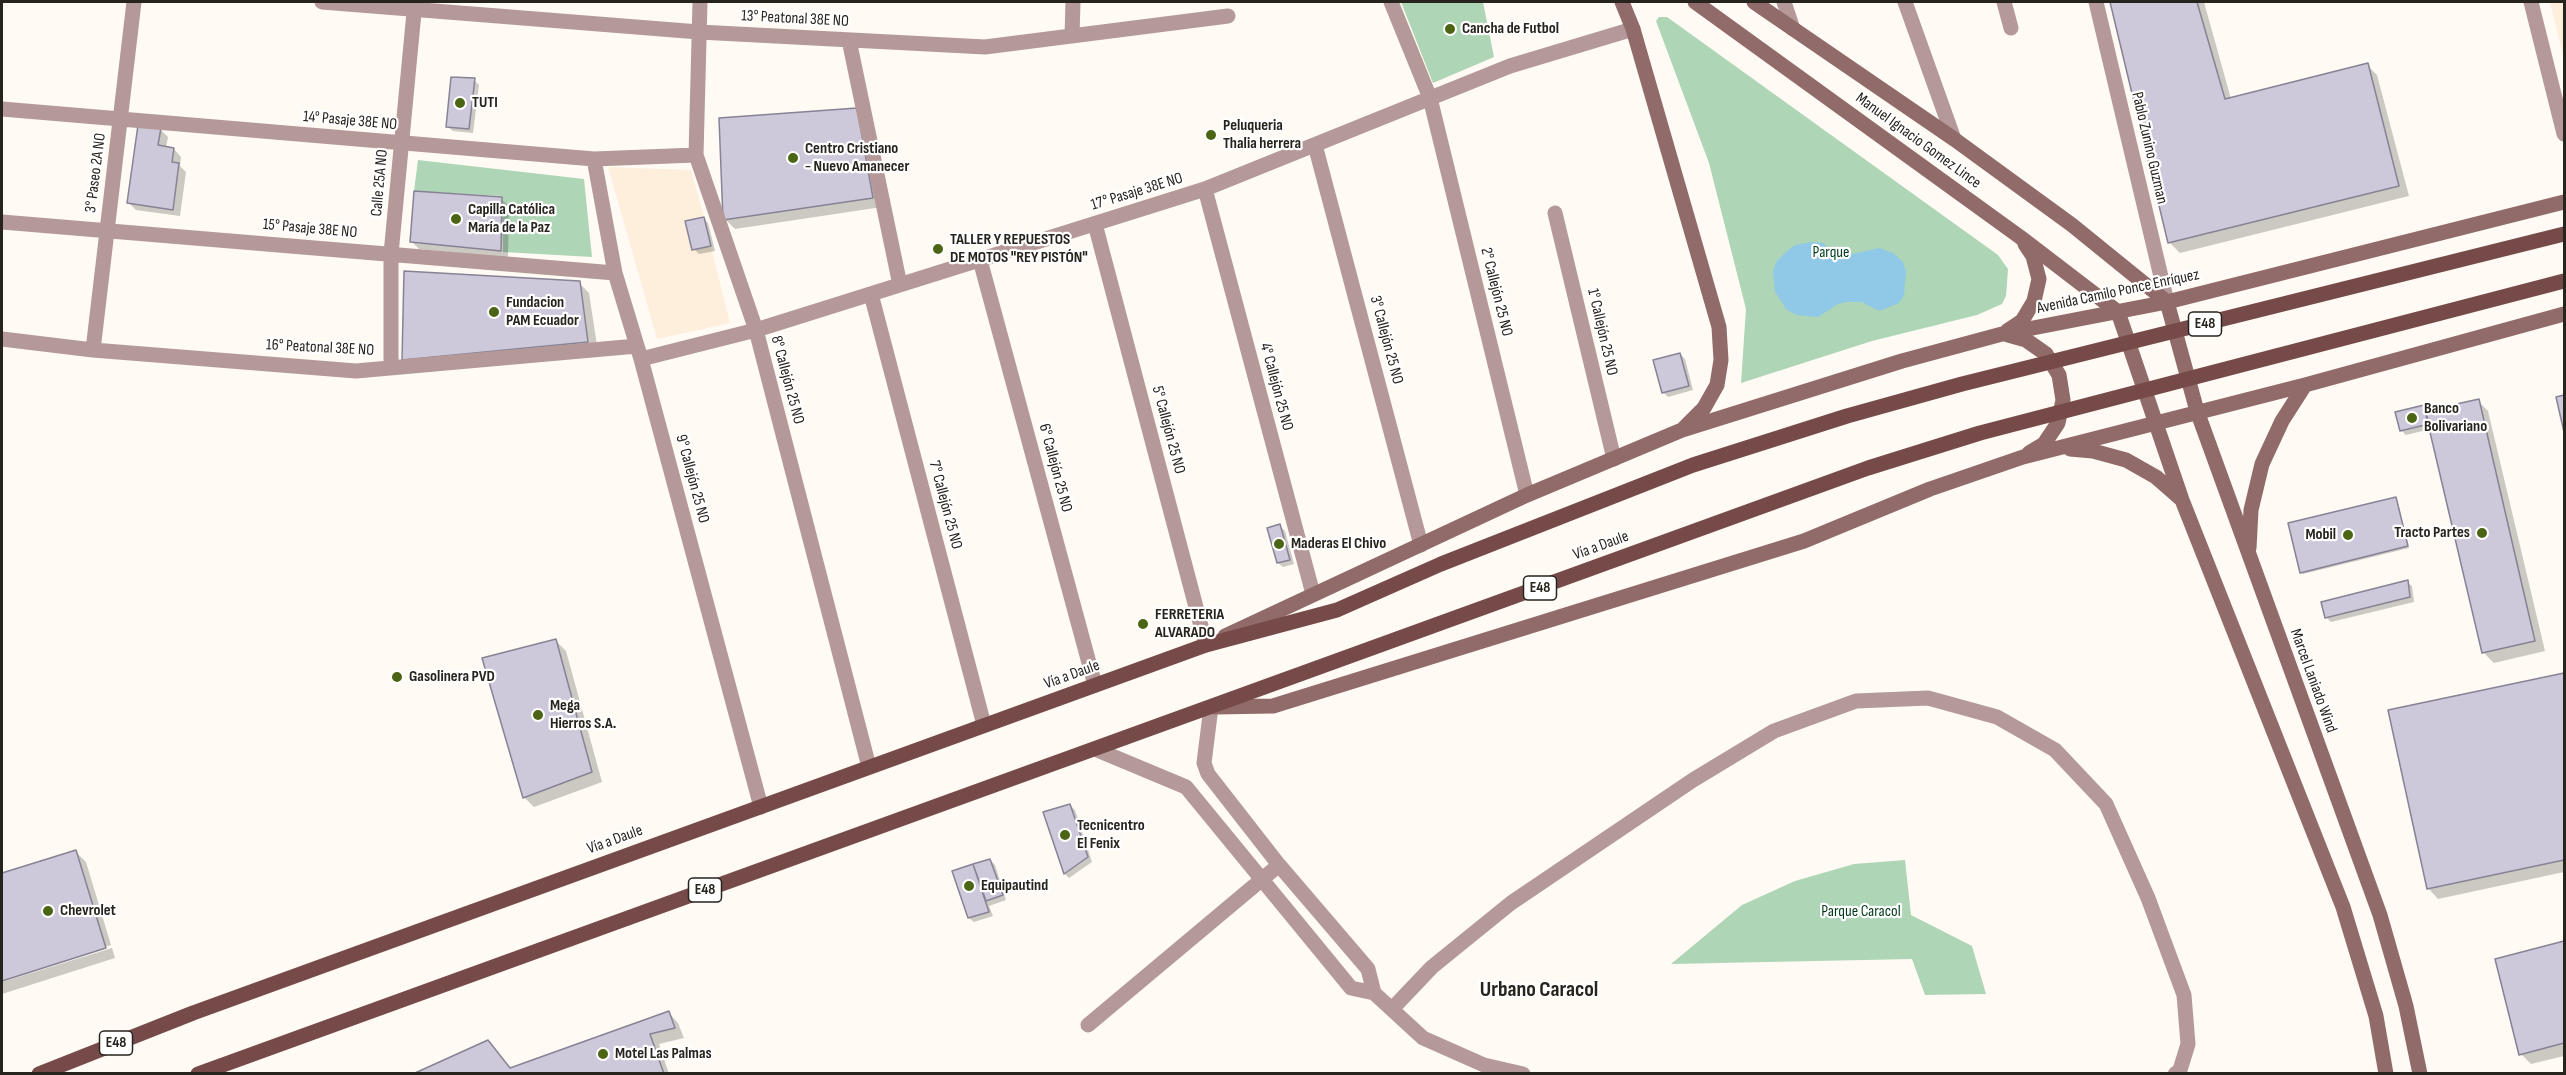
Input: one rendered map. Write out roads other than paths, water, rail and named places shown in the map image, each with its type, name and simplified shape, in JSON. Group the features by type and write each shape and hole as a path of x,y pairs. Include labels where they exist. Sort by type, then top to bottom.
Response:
{"main road":[{"path":"1622,2 1633,29 1719,327 1721,360 1717,385 1704,408 1682,430"},
{"name":"Manuel Ignacio Gomez Lince","path":"1695,2 2020,237 2118,312"},
{"name":"Manuel Ignacio Gomez Lince","path":"1754,2 1954,139 2072,225 2167,302"},
{"name":"Avenida Camilo Ponce Enríquez","path":"1682,430 1902,361 2002,334 2167,302 2565,202"},
{"name":"Vía a Daule","path":"39,1074 193,1013 1206,645 1337,610 1473,551 1693,465 1847,416 1973,381 2565,234"},
{"path":"2002,334 2022,321 2034,301 2037,290 2038,279 2033,256 2020,237"},
{"name":"Vía a Daule","path":"198,1074 1868,468 1980,433 2565,281"},
{"name":"Marcel Laniado Wind","path":"2167,302 2197,411 2248,557 2380,915 2406,1006 2420,1074"},
{"path":"2118,312 2182,500 2343,907 2376,1016 2386,1074"},
{"name":"E48","path":"2023,457 2305,385 2565,314"},
{"path":"2002,334 2026,340 2046,354 2059,375 2063,400 2058,423 2044,444 2023,457"},
{"path":"2248,557 2251,510 2262,464 2282,421 2305,385"},
{"name":"Vía a Daule","path":"1206,645 1527,495 1682,430"},
{"path":"2058,449 2093,450 2126,460 2156,477 2182,500"},
{"name":"Vía a Daule","path":"1211,707 1273,706 1804,542 1930,489 2023,457"}],"street":[{"name":"3° Paseo 2A NO","path":"93,350 134,2"},
{"name":"13° Peatonal 38E NO","path":"322,2 415,5 699,32 985,47 1228,16"},
{"name":"8° Callejón 25 NO","path":"700,2 696,155 756,330 869,767"},
{"path":"1072,36 1073,2"},
{"name":"2° Callejón 25 NO","path":"1390,2 1430,98 1527,495"},
{"path":"1784,2 1793,29"},
{"path":"1905,2 1954,139"},
{"path":"2004,2 2011,28"},
{"name":"Pablo Zunino Guzman","path":"2096,2 2167,302"},
{"path":"2531,2 2565,134"},
{"name":"Calle 25A NO","path":"391,368 391,254 415,5"},
{"name":"17° Pasaje 38E NO","path":"639,353 756,330 1205,189 1510,66 1633,29"},
{"path":"849,40 900,285"},
{"name":"14° Pasaje 38E NO","path":"2,109 594,159 696,155"},
{"name":"3° Callejón 25 NO","path":"1315,145 1421,545"},
{"name":"9° Callejón 25 NO","path":"594,159 615,273 639,353 761,807"},
{"name":"4° Callejón 25 NO","path":"1205,189 1313,594"},
{"name":"1° Callejón 25 NO","path":"1555,213 1614,459"},
{"name":"15° Pasaje 38E NO","path":"2,222 615,273"},
{"name":"5° Callejón 25 NO","path":"1095,224 1206,645"},
{"name":"6° Callejón 25 NO","path":"980,260 1095,685"},
{"name":"7° Callejón 25 NO","path":"871,294 984,725"},
{"name":"16° Peatonal 38E NO","path":"2,339 93,350 356,371 639,353"},
{"path":"1392,1009 1432,967 1511,903 1693,780 1774,731 1856,701 1928,699 1997,717 2055,750 2106,804 2148,898 2184,995 2188,1044 2180,1070 2175,1074"},
{"path":"1211,707 1204,763 1208,774 1279,865 1368,969 1374,993"},
{"path":"1095,749 1186,787 1351,988 1374,993 1423,1038 1484,1065 1523,1074"},
{"path":"1088,1025 1279,865"}],"water":[{"path":"1823,243 1833,251 1848,255 1879,248 1893,253 1903,262 1906,271 1904,295 1899,303 1879,311 1862,302 1846,302 1838,304 1818,317 1797,315 1787,310 1775,292 1773,271 1776,262 1795,245"}],"place":[{"name":"Cancha de Futbol","path":"1450,29"},
{"name":"TUTI","path":"460,103"},
{"name":"Peluqueria Thalia herrera","path":"1211,135"},
{"name":"Centro Cristiano - Nuevo Amanecer","path":"793,158"},
{"name":"Capilla Católica María de la Paz","path":"456,219"},
{"name":"TALLER Y REPUESTOS DE MOTOS \"REY PISTÓN\"","path":"938,249"},
{"name":"Fundacion PAM Ecuador","path":"494,312"},
{"name":"Banco Bolivariano","path":"2412,418"},
{"name":"Tracto Partes","path":"2482,533"},
{"name":"Mobil","path":"2348,535"},
{"name":"Maderas El Chivo","path":"1279,544"},
{"name":"FERRETERIA ALVARADO","path":"1143,624"},
{"name":"Gasolinera PVD","path":"397,677"},
{"name":"Mega Hierros S.A.","path":"538,715"},
{"name":"Tecnicentro El Fenix","path":"1065,835"},
{"name":"Equipautind","path":"969,886"},
{"name":"Chevrolet","path":"48,911"},
{"name":"Motel Las Palmas","path":"603,1054"}],"district":[{"name":"Urbano Caracol","path":"1539,990"}],"park label":[{"name":"Parque","path":"1831,253"},
{"name":"Parque Caracol","path":"1861,912"}]}
